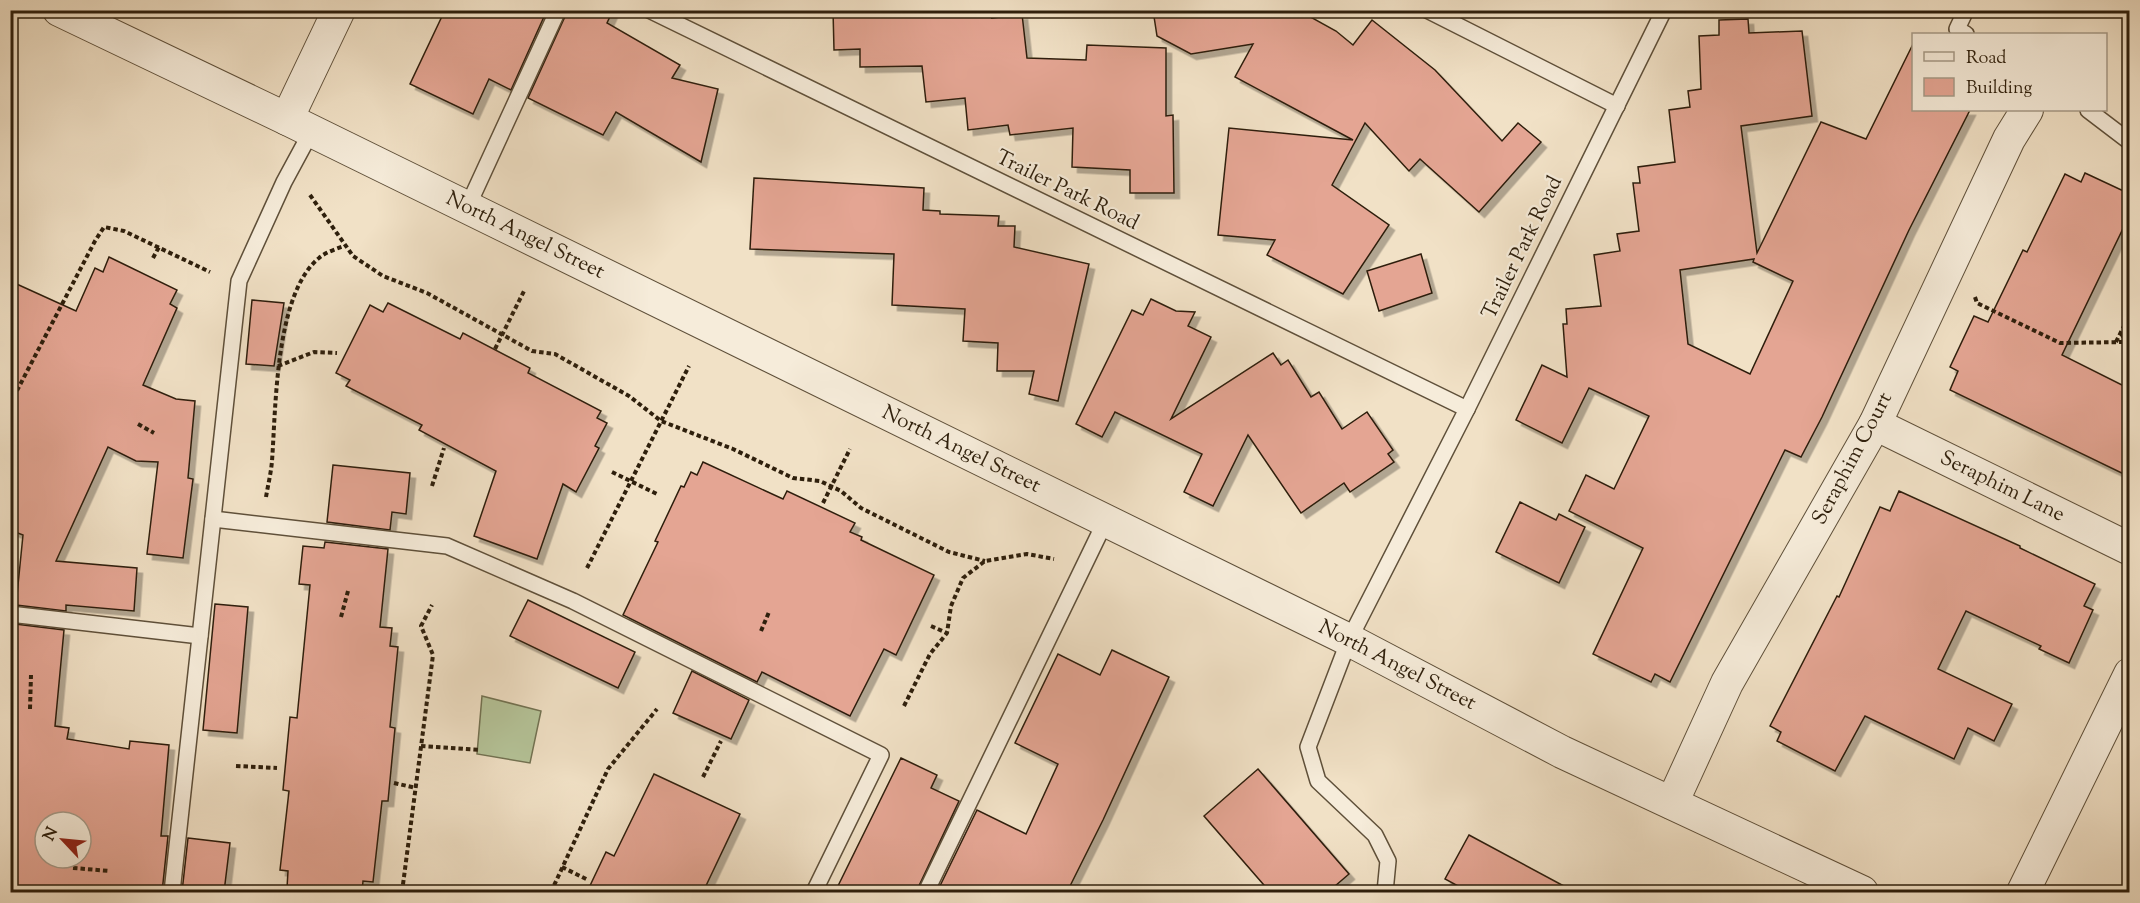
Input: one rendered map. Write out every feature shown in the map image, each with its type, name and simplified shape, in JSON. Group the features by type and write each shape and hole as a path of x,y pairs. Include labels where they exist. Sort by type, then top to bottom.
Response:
{"street":[{"name":"North Angel Street","path":"59,10 1106,520 1349,640 1562,752 1862,892"},
{"path":"299,126 339,10"},
{"name":"Seraphim Court","path":"1672,804 1727,683 1875,424 2009,139 2025,111"},
{"name":"Seraphim Lane","path":"1875,424 2130,549"},
{"path":"2024,892 2130,674"}],"lane":[{"path":"467,208 558,10"},
{"name":"Trailer Park Road","path":"649,10 1467,409"},
{"path":"1427,10 1617,106"},
{"name":"Trailer Park Road","path":"1386,892 1388,861 1375,835 1318,781 1308,747 1349,640 1467,409 1664,10"},
{"path":"1964,33 1957,29 1966,10"},
{"path":"2089,111 2130,142"},
{"path":"172,892 239,281 285,182 299,126"},
{"path":"213,519 447,546 573,601 882,756 814,892"},
{"path":"926,892 1106,520"},
{"path":"10,614 200,636"}],"path":[{"path":"310,195 353,256 383,276 427,293 532,351 555,354 629,396 661,421 733,449 793,478 820,481 831,486 841,491 861,508 949,552 985,561 1027,554 1054,559"},
{"path":"10,404 104,227 124,231 210,272"},
{"path":"266,501 272,463 278,367 290,306 306,273 320,257 344,246"},
{"path":"153,258 159,247"},
{"path":"495,349 525,289"},
{"path":"1973,293 1977,303 2060,343 2128,343"},
{"path":"2116,342 2130,314"},
{"path":"2121,332 2128,343"},
{"path":"278,367 314,352 337,353"},
{"path":"587,568 689,366"},
{"path":"138,424 154,433"},
{"path":"432,486 444,448"},
{"path":"823,503 850,449"},
{"path":"612,472 659,495"},
{"path":"10,542 13,536"},
{"path":"904,706 930,654 948,633 951,606 963,578 985,561"},
{"path":"341,617 348,591"},
{"path":"402,892 433,655 421,626 432,605"},
{"path":"761,631 769,612"},
{"path":"931,626 948,633"},
{"path":"30,709 31,675"},
{"path":"551,892 608,769 657,709"},
{"path":"703,777 721,741"},
{"path":"421,746 480,750"},
{"path":"236,766 277,768"},
{"path":"394,783 416,788"},
{"path":"562,867 588,880"},
{"path":"93,870 110,871"}],"green space":[{"path":"482,696 541,711 530,763 477,754"}],"building":[{"path":"445,10 547,10 511,90 489,79 473,114 410,84"},
{"path":"568,10 613,10 607,23 680,65 672,78 718,89 701,162 616,112 603,135 528,98"},
{"path":"833,10 995,10 992,18 1022,14 1027,58 1086,60 1087,45 1166,48 1166,116 1173,115 1174,193 1130,193 1130,170 1072,167 1073,128 1010,135 1008,125 968,130 965,98 926,102 922,66 860,67 860,49 834,50"},
{"path":"1153,10 1298,10 1336,31 1353,45 1372,20 1435,70 1502,141 1518,123 1541,142 1479,212 1420,159 1409,171 1365,123 1332,185 1389,225 1343,294 1267,255 1275,240 1218,235 1229,128 1353,140 1235,77 1253,44 1191,54 1157,36"},
{"path":"1748,19 1749,33 1802,31 1812,116 1741,126 1757,253 1821,122 1866,139 1912,46 1912,111 1969,111 1909,230 1801,457 1785,450 1670,682 1655,674 1651,682 1593,654 1643,548 1569,511 1586,475 1614,489 1649,416 1589,388 1562,443 1516,420 1542,365 1567,377 1563,324 1567,324 1566,309 1601,306 1594,255 1620,251 1617,234 1639,231 1633,183 1640,183 1638,167 1675,162 1669,110 1690,107 1688,91 1701,89 1699,36 1719,35 1719,20","holes":["1754,259 1753,262 1793,281 1750,374 1688,344 1680,270"]},
{"path":"2085,173 2130,194 2130,214 2062,355 2130,389 2130,477 1950,390 1958,371 1950,367 1974,316 1988,322 2023,250 2027,252 2065,174 2081,182"},
{"path":"754,178 924,188 923,210 940,211 940,214 999,216 998,226 1015,226 1014,247 1089,264 1058,401 1029,394 1034,371 997,371 998,343 963,341 965,309 892,305 894,254 750,249"},
{"path":"1421,254 1432,293 1379,311 1367,271"},
{"path":"109,257 177,290 170,304 177,308 143,385 176,399 195,401 188,478 193,479 183,558 147,554 158,462 136,461 108,447 56,561 137,568 134,611 66,605 66,611 16,605 23,535 10,530 10,281 76,311 95,268 103,272"},
{"path":"1151,299 1176,311 1195,312 1188,326 1211,337 1171,419 1273,353 1281,365 1288,360 1311,397 1319,392 1342,429 1367,412 1393,450 1388,454 1394,462 1350,492 1344,483 1301,513 1248,435 1213,506 1184,492 1202,454 1115,412 1102,437 1076,424 1132,310 1143,315"},
{"path":"252,300 284,303 274,366 246,364"},
{"path":"388,303 460,339 463,333 530,368 528,373 601,411 597,418 607,423 595,446 599,448 576,492 563,484 537,559 474,536 496,471 419,430 422,425 346,386 350,380 336,373 370,305 383,312"},
{"path":"703,462 783,499 787,491 855,523 850,532 862,537 861,540 934,575 896,655 884,649 850,716 762,672 757,682 623,615 658,542 655,541 681,486 684,487 691,472 697,475"},
{"path":"333,465 410,473 406,514 392,512 390,530 327,522"},
{"path":"1899,491 2020,546 2095,584 2084,606 2093,610 2069,663 2039,649 2041,646 1966,611 1938,669 2012,704 1994,741 1968,728 1954,759 1865,716 1835,771 1777,741 1781,732 1770,726 1837,596 1839,597 1880,507 1890,511"},
{"path":"1520,502 1556,520 1559,514 1585,527 1559,583 1496,552"},
{"path":"325,542 388,549 380,627 392,628 390,646 398,647 390,727 395,728 388,801 382,801 373,882 363,881 362,892 312,892 287,888 288,871 280,870 289,791 283,790 290,717 297,718 310,585 299,584 303,546 324,548"},
{"path":"528,600 635,652 618,688 510,636"},
{"path":"215,604 248,607 237,733 203,730"},
{"path":"15,624 64,630 55,726 69,728 67,739 129,749 130,741 169,745 161,836 168,836 162,892 10,892 10,633 14,634"},
{"path":"1112,650 1169,677 1067,892 937,892 977,810 1026,834 1058,764 1015,743 1058,654 1100,675"},
{"path":"692,671 749,700 731,739 673,713"},
{"path":"901,758 937,775 931,788 959,801 916,892 835,892"},
{"path":"1258,769 1349,874 1328,892 1270,892 1204,816"},
{"path":"654,774 740,814 703,892 587,892 606,852 614,856"},
{"path":"1469,835 1575,892 1469,892 1445,879"},
{"path":"188,838 230,843 224,892 182,892"}]}
